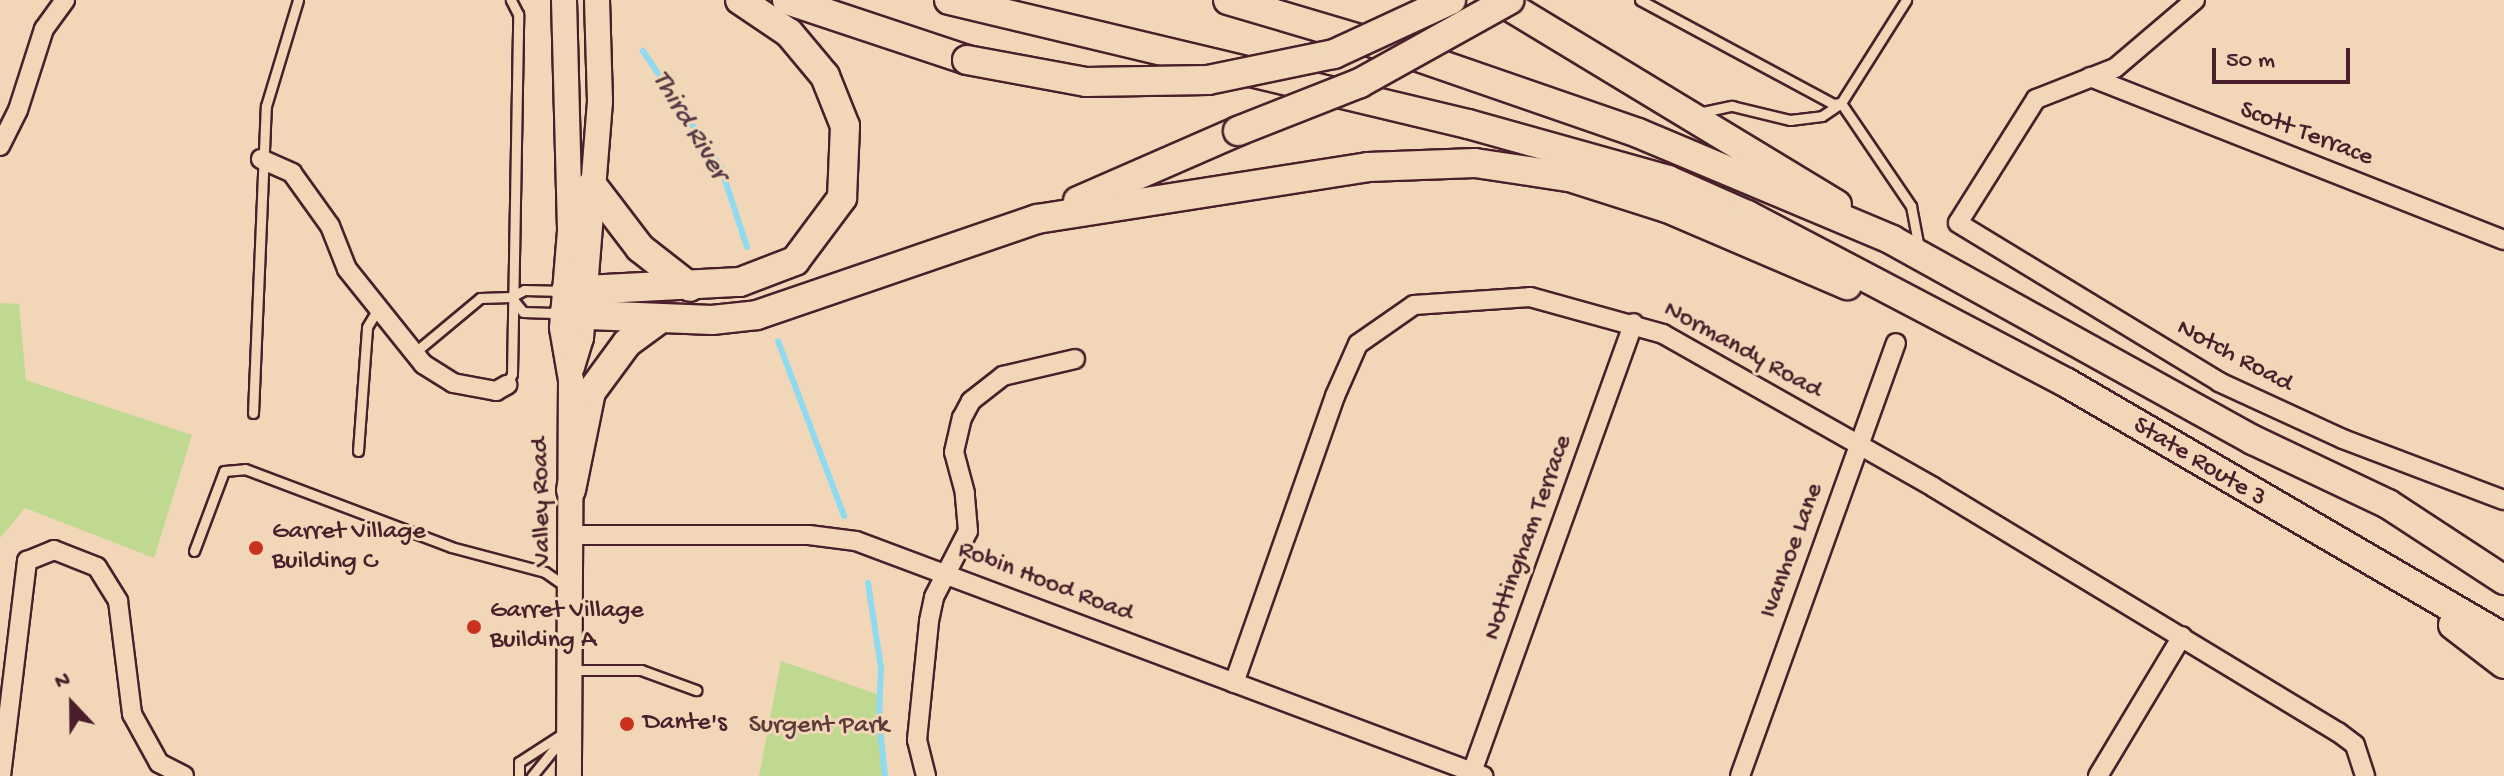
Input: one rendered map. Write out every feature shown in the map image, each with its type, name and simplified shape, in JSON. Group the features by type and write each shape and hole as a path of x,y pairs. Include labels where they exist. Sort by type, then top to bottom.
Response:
{"highway":[{"path":"574,302 740,282 795,261 842,198 845,126 825,76 789,33 740,0"},
{"path":"787,0 967,60 1086,82 1208,80 1334,54 1451,0"},
{"name":"State Route 3","path":"949,0 1468,124 1668,180 1747,215 2067,383 2504,638"},
{"path":"1228,0 1407,53 1638,133 1892,240"},
{"path":"1499,0 1695,114 1892,240"},
{"path":"574,302 661,318 757,315 1037,219 1238,131 1360,83 1509,0"},
{"path":"1037,219 1368,167 1475,163 1569,177 1667,208 1845,285 1892,291"},
{"path":"592,185 640,248 690,287"},
{"name":"State Route 3","path":"1892,240 2253,440 2388,504 2504,580"},
{"path":"571,490 591,392 627,343 661,318"},
{"path":"2328,538 2504,664"}],"main road":[{"name":"Valley Road","path":"564,0 574,302"},
{"name":"Valley Road","path":"569,776 572,591 570,372 574,302 592,185 600,101 597,0"}],"street":[{"path":"0,146 18,110 44,29 65,0"},
{"path":"2090,77 2131,57 2195,0"},
{"name":"Notch Road","path":"2090,77 2047,93 2026,110 1958,223 2219,382 2343,439 2504,500"},
{"name":"Scott Terrace","path":"2090,77 2504,240"},
{"path":"261,159 292,173 330,226 347,269 414,353 453,383 496,391 507,385"},
{"name":"Normandy Road","path":"1234,683 1335,396 1358,344 1414,305 1439,300 1530,297 1634,323 1859,445 2338,732 2355,745 2365,776"},
{"name":"Nottingham Terrace","path":"1477,774 1634,323"},
{"name":"Ivanhoe Lane","path":"1740,776 1896,343"},
{"path":"926,776 917,740 919,713 934,597 968,531 965,493 954,452 971,401 1003,376 1075,359"},
{"name":"Robin Hood Road","path":"570,535 809,535 856,541 1477,774"},
{"path":"1,776 27,561 54,550 97,567 118,601 132,714 159,763 184,776"},
{"path":"2098,776 2182,636"}],"lane":[{"path":"253,413 261,159 266,106 298,0"},
{"path":"507,385 512,374 518,14 511,0"},
{"path":"1640,0 1816,99 1841,103 1911,206 1921,254"},
{"path":"1695,114 1732,106 1790,120 1822,116 1841,103 1906,0"},
{"path":"414,353 480,298 511,297 524,290 574,302"},
{"path":"511,297 523,312 574,302"},
{"path":"358,451 367,327 378,309"},
{"path":"194,551 224,471 245,469 451,547 545,572 572,591"},
{"path":"570,670 641,670 696,690"},
{"path":"519,776 519,762 570,729"},
{"path":"532,776 570,729"}],"green space":[{"path":"0,303 19,304 26,380 192,435 154,558 25,508 0,538"},
{"name":"Surgent Park","path":"781,661 880,695 885,776 759,776"}],"waterway":[{"name":"Third River","path":"643,51 721,168 747,247"},
{"name":"Third River","path":"778,341 844,516"},
{"name":"Third River","path":"868,583 881,668 879,717 885,776"}],"place":[{"name":"Garret Village Building C","path":"256,548"},
{"name":"Garret Village Building A","path":"474,627"},
{"name":"Dante's","path":"627,724"}]}
